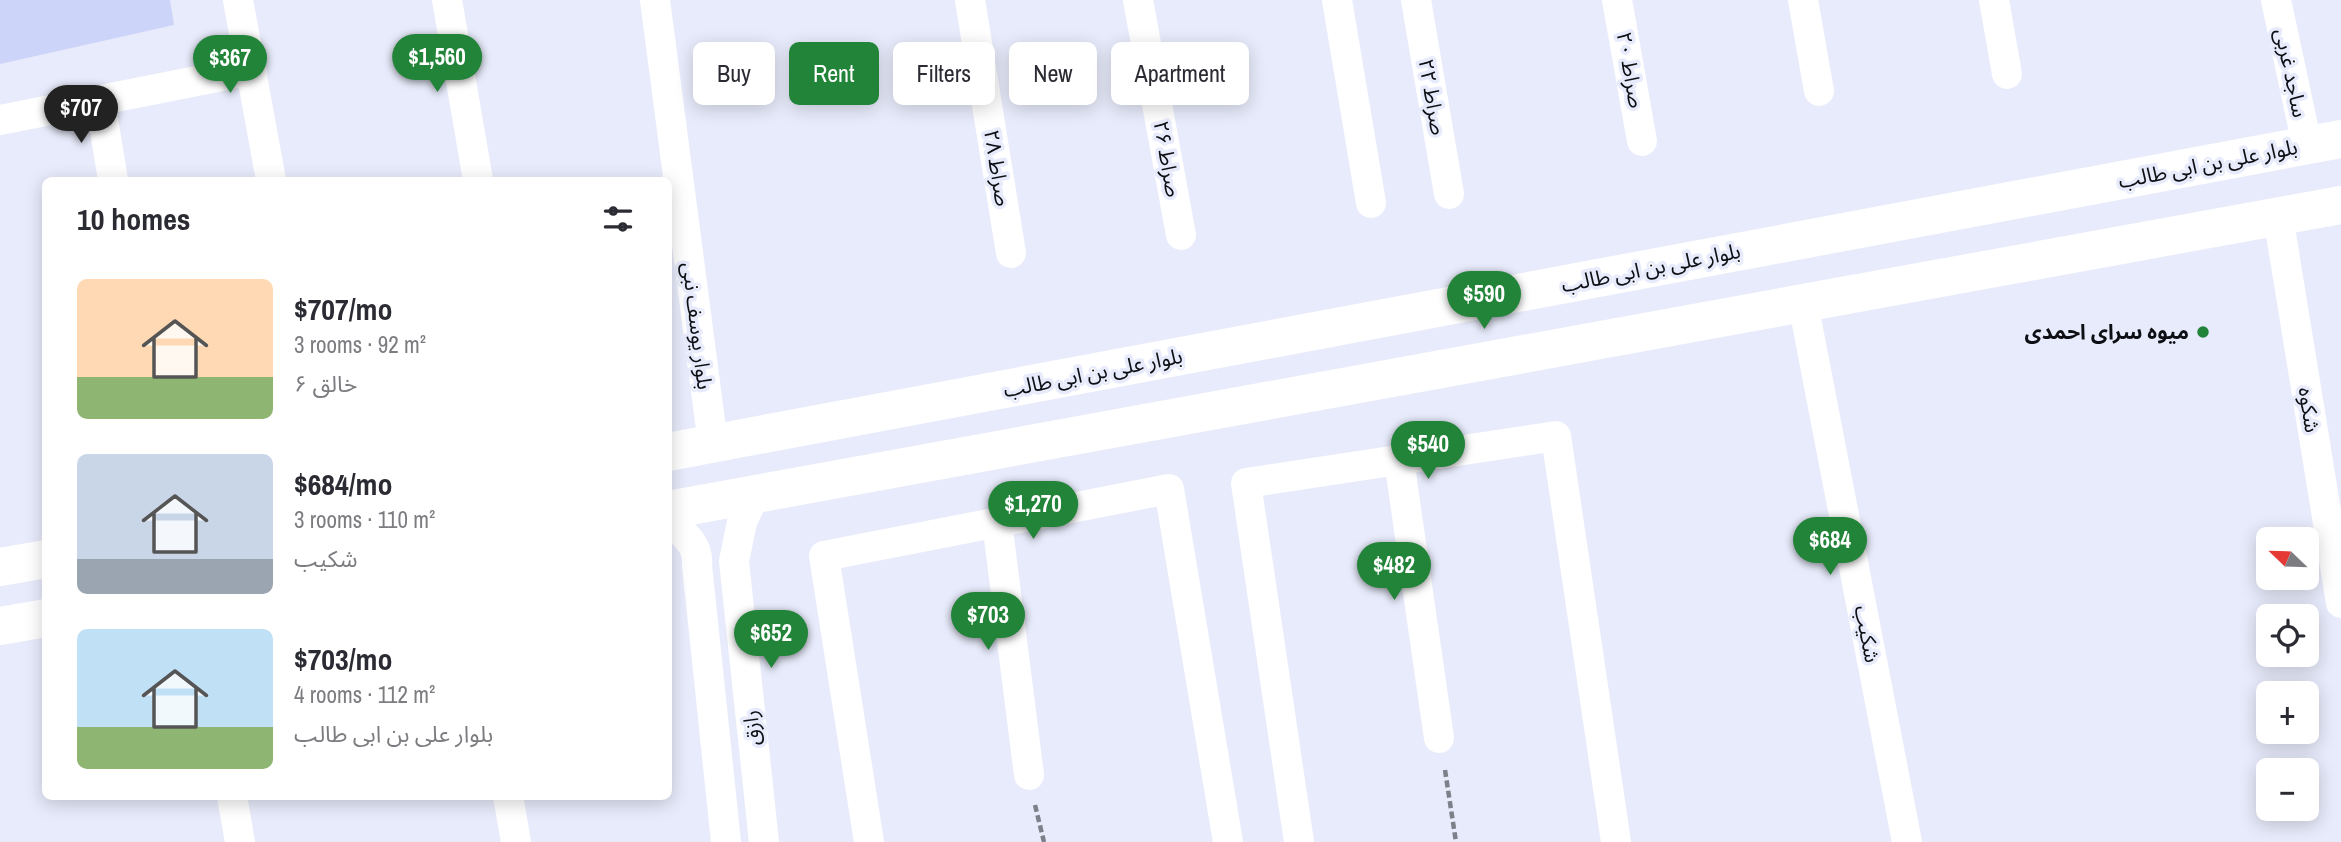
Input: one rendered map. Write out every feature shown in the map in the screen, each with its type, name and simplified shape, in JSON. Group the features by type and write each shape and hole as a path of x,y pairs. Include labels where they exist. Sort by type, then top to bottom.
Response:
{"main road":[{"name":"بلوار علی بن ابی طالب","path":"672,451 2324,142"},
{"path":"672,509 2341,205"},
{"path":"1449,306 1459,366"},
{"path":"0,566 42,560"},
{"path":"0,626 42,619"}],"street":[{"path":"238,0 270,177"},
{"path":"447,0 477,177"},
{"name":"بلوار یوسف نبی","path":"655,0 712,444"},
{"name":"صراط ۲۸","path":"970,0 1011,253"},
{"name":"صراط ۲۶","path":"1138,0 1181,235"},
{"path":"1337,0 1371,203"},
{"name":"صراط ۲۲","path":"1416,0 1449,194"},
{"name":"صراط ۲۰","path":"1617,0 1643,141"},
{"path":"1803,0 1819,91"},
{"path":"1994,0 2007,74"},
{"name":"ساجد غربی","path":"2276,0 2324,142"},
{"path":"0,120 252,70"},
{"path":"100,101 113,177"},
{"name":"شکوه","path":"2278,216 2341,603"},
{"name":"شکیب","path":"1803,303 1907,842"},
{"path":"1299,842 1246,483 1556,436 1616,842"},
{"path":"1399,460 1439,738"},
{"path":"869,842 824,556 1169,489 1228,842"},
{"name":"رازق","path":"757,492 742,522 734,561 765,842"},
{"path":"997,522 1029,775"},
{"path":"672,525 685,533 697,560"},
{"path":"697,560 702,547 709,542 718,541 726,544 734,561"},
{"name":"رازق","path":"697,560 726,842"},
{"path":"233,800 240,842"},
{"path":"509,800 516,842"}],"path":[{"path":"1439,738 1456,842"}],"shaded area":[{"path":"0,0 170,0 174,25 0,64"}],"place":[{"name":"میوه سرای احمدی","path":"2203,332"}]}
